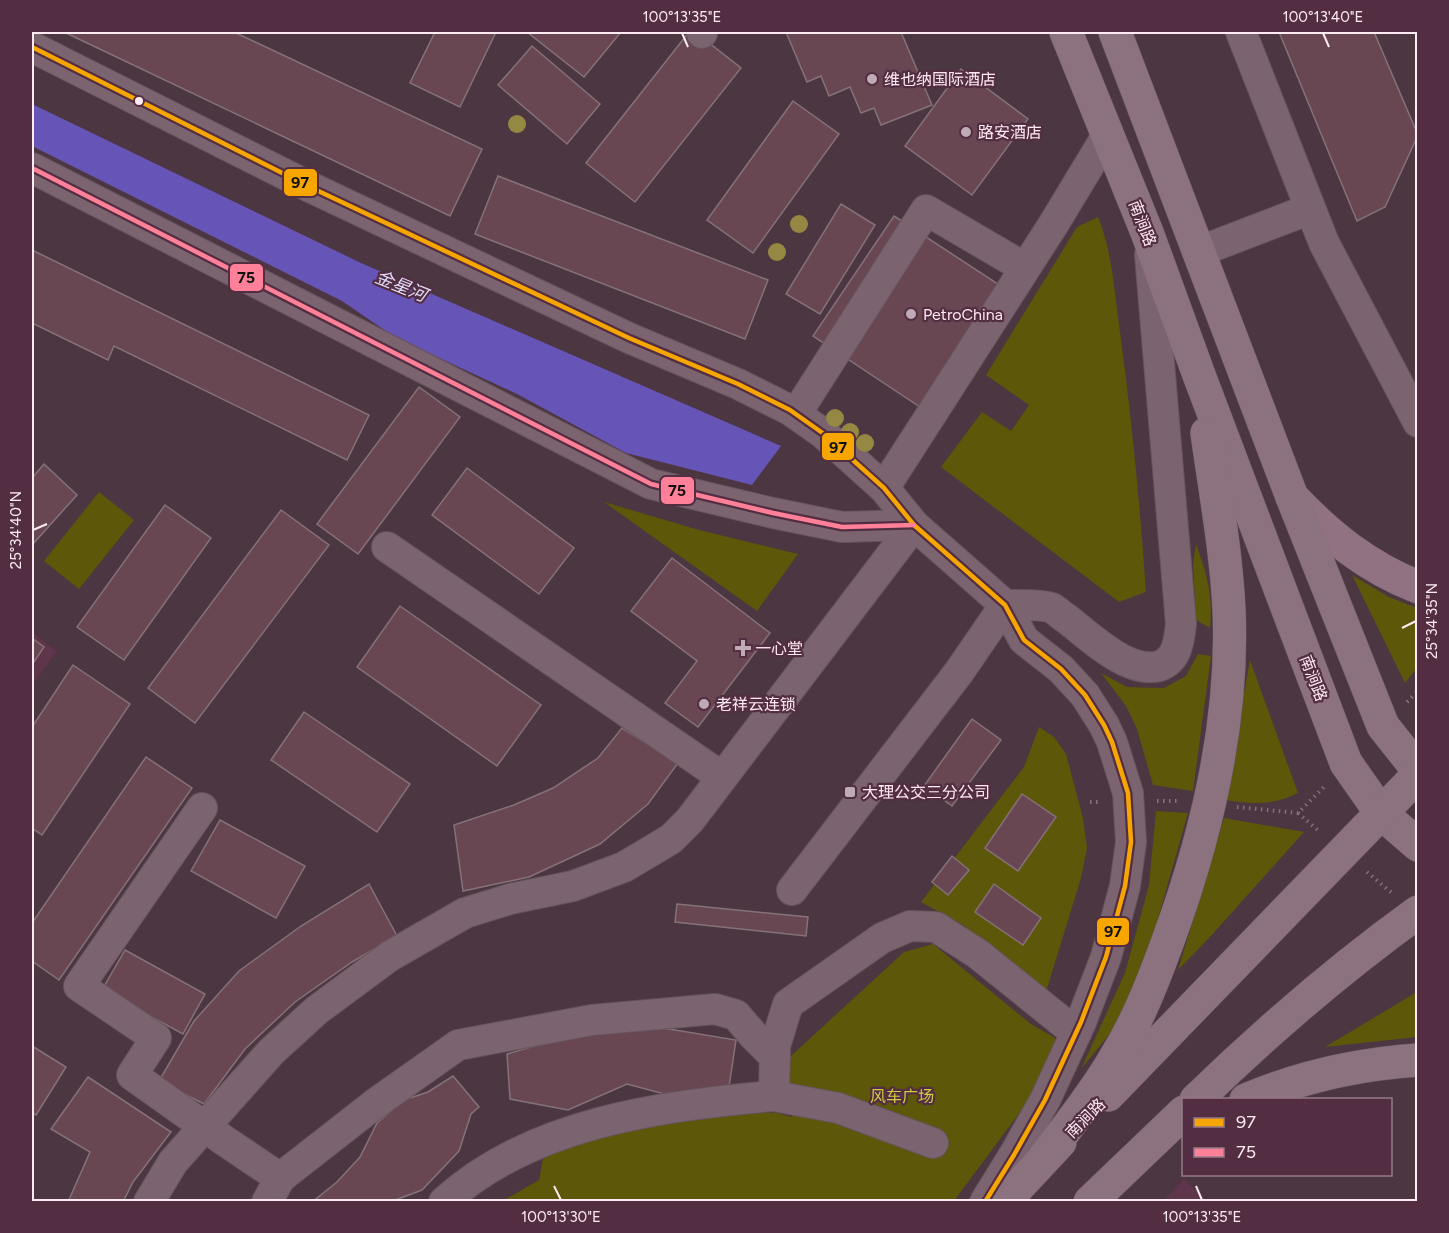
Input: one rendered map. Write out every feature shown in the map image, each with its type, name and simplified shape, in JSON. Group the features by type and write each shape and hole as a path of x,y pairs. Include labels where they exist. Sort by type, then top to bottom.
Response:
{"highway":[{"name":"南涧路","path":"1004,1202 1044,1158 1381,813 1346,764 1148,235 1066,32"},
{"path":"1114,32 1292,497 1383,726 1418,770"},
{"path":"1044,1158 1108,1071 1135,1021 1174,924 1193,866 1209,805 1226,707 1230,642 1227,577 1199,375"},
{"path":"1418,775 1381,813 1418,845"},
{"path":"1198,1098 1240,1057 1350,962 1418,912"},
{"path":"1251,1098 1287,1084 1329,1073 1418,1059"},
{"path":"1090,1202 1182,1114"},
{"path":"1117,1175 1182,1132"}],"main road":[{"path":"1292,497 1314,520 1361,559 1387,574 1418,587"}],"street":[{"path":"1241,32 1324,243 1418,422"},
{"path":"32,48 323,193 629,338 738,384 796,414 824,434 884,488 914,525 1005,605 1024,640 1061,669 1095,709 1116,752 1129,802 1130,856 1122,902 1106,957 1076,1033 1045,1100 985,1202"},
{"path":"884,488 1108,134"},
{"path":"32,168 651,484 842,527 914,525"},
{"path":"1198,252 1310,209"},
{"path":"796,414 926,210 1025,268"},
{"path":"1005,605 1051,608 1117,656 1141,666 1159,666 1168,662 1173,658 1179,645 1181,624 1148,235"},
{"path":"149,1202 173,1162 271,1052 317,1010 390,956 465,913 510,899 573,886 624,867 671,839 690,820 914,525"},
{"path":"387,547 722,777"},
{"path":"792,890 959,672 1005,605"},
{"path":"202,808 79,986 156,1038 132,1075 204,1126 273,1190 376,1103 458,1045 592,1020 715,1009 736,1015 775,1057"},
{"path":"774,1096 776,1046 788,1004 882,938 910,926 936,927 978,954 1076,1033"},
{"path":"444,1202 454,1192 506,1159 572,1129 650,1111 721,1100 774,1096 838,1108 933,1143"}],"path":[{"path":"1383,726 1418,691"},
{"path":"1090,802 1173,800 1298,813 1346,764"}],"shaded area":[{"path":"32,632 57,651 32,686"},
{"path":"1184,1179 1207,1201 1163,1201"}],"green space":[{"path":"1098,217 1103,230 1114,284 1138,491 1146,592 1119,602 941,467 982,412 1011,431 1029,405 986,375 1077,227"},
{"path":"99,492 134,520 79,589 44,561"},
{"path":"604,502 699,530 798,554 757,611"},
{"path":"1196,544 1208,585 1211,605 1210,628 1196,620 1193,563"},
{"path":"1352,575 1389,597 1417,608 1417,668 1405,683"},
{"path":"1198,654 1211,656 1193,791 1153,785 1137,729 1126,706 1101,673 1127,687 1164,688 1186,676"},
{"path":"1250,660 1298,793 1271,802 1225,800"},
{"path":"1039,727 1054,737 1066,754 1083,818 1087,848 1081,878 1046,992 965,926 921,902 1024,767"},
{"path":"1156,811 1188,813 1149,950 1121,1020 1081,1069 1125,973 1149,885"},
{"path":"1224,818 1304,832 1178,970"},
{"name":"风车广场","path":"933,944 1031,1024 1055,1038 1056,1047 1026,1104 954,1201 501,1202 539,1180 545,1148 720,1111 776,1113 792,1117 794,1091 780,1066 904,952"},
{"path":"1417,992 1417,1037 1325,1047"}],"water":[{"name":"金星河","path":"32,104 361,263 781,446 752,485 626,453 517,394 396,338 342,301 32,146"}],"building":[{"path":"64,32 234,32 482,149 450,216"},
{"path":"435,32 496,32 460,107 410,83"},
{"path":"527,32 621,32 584,77"},
{"path":"689,32 695,32 741,68 635,202 586,163"},
{"name":"维也纳国际酒店","path":"786,32 901,32 932,105 881,125 874,108 861,113 850,87 829,96 821,76 807,82"},
{"path":"1279,32 1374,32 1418,135 1385,207 1357,221"},
{"path":"532,46 600,104 567,144 498,85"},
{"name":"路安酒店","path":"961,69 1028,119 972,195 905,146"},
{"path":"793,101 839,134 753,253 707,220"},
{"path":"498,176 768,280 745,339 475,234"},
{"path":"841,204 875,225 820,314 786,294"},
{"name":"PetroChina","path":"894,216 1010,292 929,413 813,336"},
{"path":"32,250 369,415 347,460 114,346 108,360 32,323"},
{"path":"419,387 460,417 358,554 317,524"},
{"path":"44,464 77,495 32,545 32,478"},
{"path":"467,468 574,548 539,594 432,515"},
{"path":"165,505 211,538 124,660 77,627"},
{"path":"281,510 329,545 195,723 148,688"},
{"path":"672,558 770,633 698,727 665,703 697,661 631,611"},
{"path":"400,606 541,705 497,766 357,667"},
{"path":"32,638 44,647 32,665"},
{"path":"73,665 130,704 42,835 32,828 32,727"},
{"path":"304,712 410,784 377,832 271,760"},
{"path":"972,719 1001,740 952,806 924,786"},
{"path":"622,728 678,763 648,804 600,844 529,877 463,891 454,825 514,805 553,788 598,758"},
{"path":"146,757 192,788 59,980 32,961 32,923"},
{"path":"1022,794 1056,817 1018,871 985,848"},
{"path":"220,820 305,866 276,918 191,871"},
{"path":"952,856 969,870 948,895 932,882"},
{"path":"369,884 397,936 352,962 295,1002 245,1049 204,1104 159,1081 194,1021 239,971 301,926"},
{"path":"994,884 1041,918 1023,945 975,912"},
{"path":"677,904 808,917 806,936 675,922"},
{"path":"125,950 205,994 183,1034 102,990"},
{"path":"657,1027 736,1040 729,1087 683,1099 627,1084 568,1110 510,1099 507,1054 588,1030"},
{"path":"32,1046 66,1067 36,1115 32,1113"},
{"path":"453,1076 479,1107 471,1114 459,1151 422,1190 390,1202 312,1202 337,1182 360,1157 377,1123 404,1100 428,1092"},
{"path":"88,1077 171,1132 133,1182 123,1202 68,1202 90,1152 51,1129"}],"transit line":[{"name":"97","path":"32,47 312,188 629,338 738,384 790,410 824,434 884,488 914,525 1005,605 1024,640 1061,669 1085,695 1112,742 1128,793 1131,842 1125,886 1106,957 1081,1022 1045,1100 985,1202"},
{"name":"75","path":"32,168 651,484 842,527 914,525"}],"place":[{"name":"维也纳国际酒店","path":"872,79"},
{"name":"路安酒店","path":"966,132"},
{"name":"PetroChina","path":"911,314"},
{"name":"一心堂","path":"743,648"},
{"name":"老祥云连锁","path":"704,704"},
{"name":"大理公交三分公司","path":"850,792"}]}
